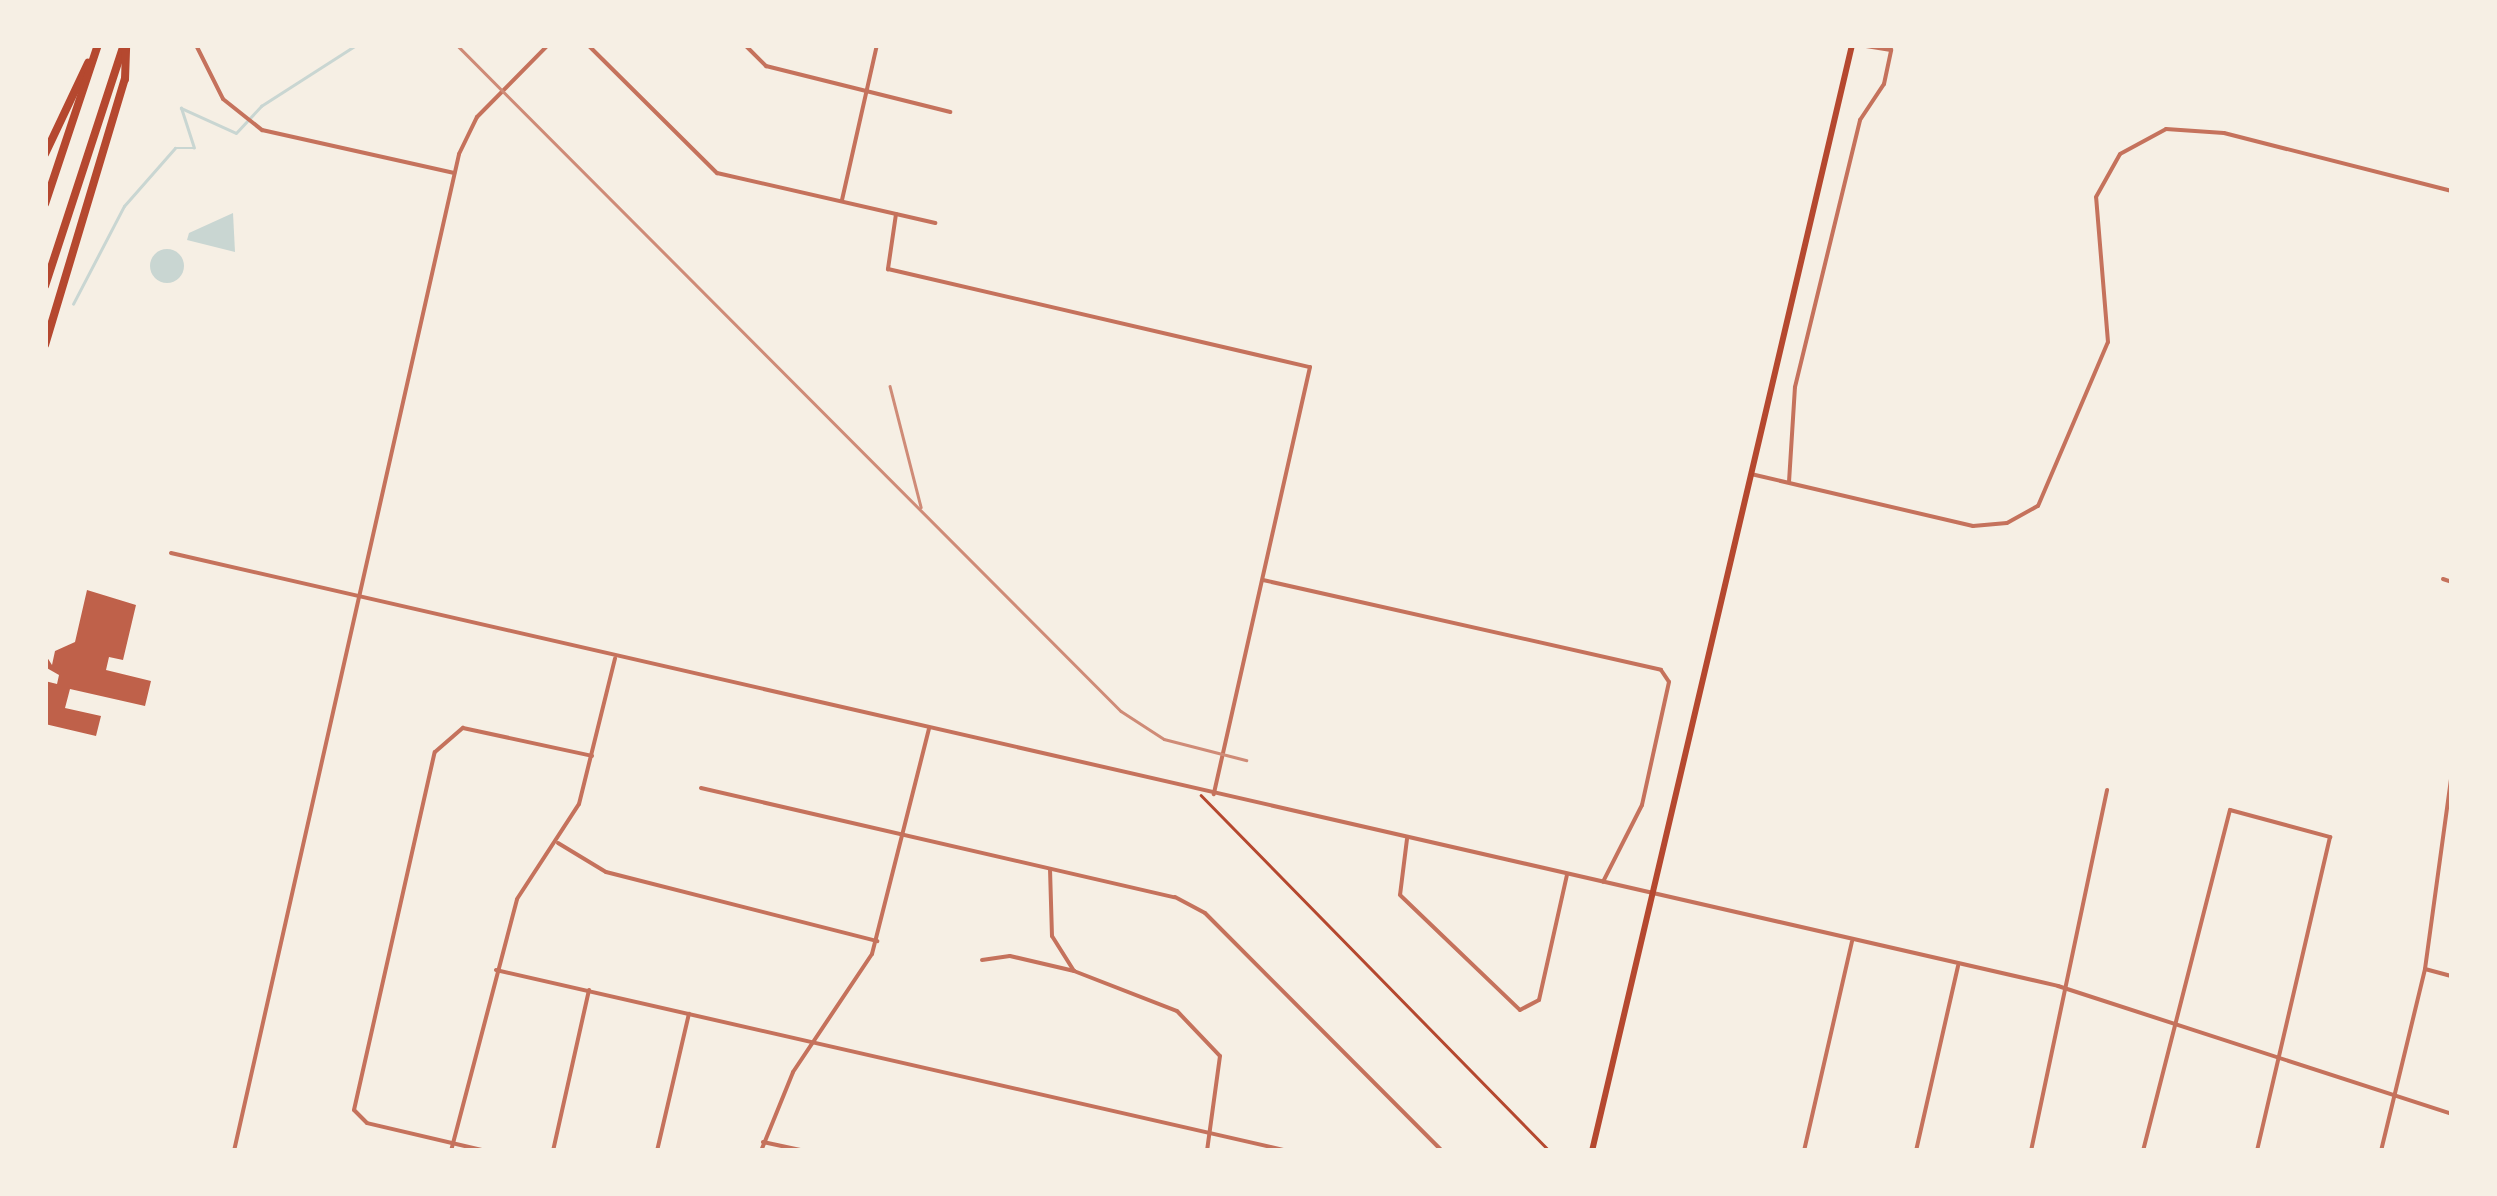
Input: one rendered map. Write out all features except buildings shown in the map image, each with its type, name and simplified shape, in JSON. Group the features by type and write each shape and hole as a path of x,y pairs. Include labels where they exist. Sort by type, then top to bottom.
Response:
{"highway":[{"path":"45,286 125,45"},
{"path":"45,345 125,79 125,45"},
{"path":"45,154 97,48"},
{"path":"45,204 97,48"}],"main road":[{"path":"1592,1151 1656,894 1852,45"}],"street":[{"path":"196,45 215,88 250,123 298,142 454,173"},
{"path":"234,1151 454,173 478,117 548,45"},
{"path":"588,45 717,173 935,223"},
{"path":"745,45 766,66 950,112"},
{"path":"842,200 878,45"},
{"path":"1790,482 1795,387 1849,166 1891,50 1861,45"},
{"path":"1750,474 1974,526 2007,523 2038,506 2096,386 2110,320 2092,217 2120,154 2189,127 2452,192"},
{"path":"896,214 888,270 1310,367 1214,794"},
{"path":"171,553 2072,990 2452,1114"},
{"path":"1263,580 1661,670 1669,682 1642,805 1602,882"},
{"path":"2443,580 2452,582"},
{"path":"451,1151 517,898 558,843 592,756 616,656"},
{"path":"486,1151 367,1123 354,1110 445,736 463,728 592,756"},
{"path":"761,1151 816,1041 877,941 929,728"},
{"path":"2381,1151 2425,969 2452,775"},
{"path":"701,788 1174,896 1205,913 1440,1148 1432,1151"},
{"path":"2031,1151 2072,990 2107,790"},
{"path":"2143,1151 2172,1022 2230,810 2328,834 2257,1151"},
{"path":"1407,838 1400,895 1520,1010 1539,1000 1567,875"},
{"path":"558,843 606,872 877,941"},
{"path":"1050,868 1049,924 1074,971"},
{"path":"1804,1151 1852,939"},
{"path":"982,960 1010,956 1074,971 1177,1012 1209,1039 1222,1080 1207,1151"},
{"path":"1916,1151 1959,964"},
{"path":"2425,969 2452,976"},
{"path":"496,970 1212,1130 1288,1151"},
{"path":"553,1151 588,990"},
{"path":"658,1151 690,1013"},
{"path":"764,1142 805,1151"}],"path":[{"path":"1196,790 1550,1151"}],"shaded area":[{"path":"233,213 235,252 187,240 189,233"},
{"path":"167,249 179,254 184,266 179,278 167,283 155,278 150,266 155,254"}],"waterway":[{"path":"73,304 124,206 175,148 194,148 181,108 236,133 261,106 356,45"}],"railway":[{"path":"457,45 1121,711 1164,739 1246,760"},
{"path":"890,386 921,507"}]}
